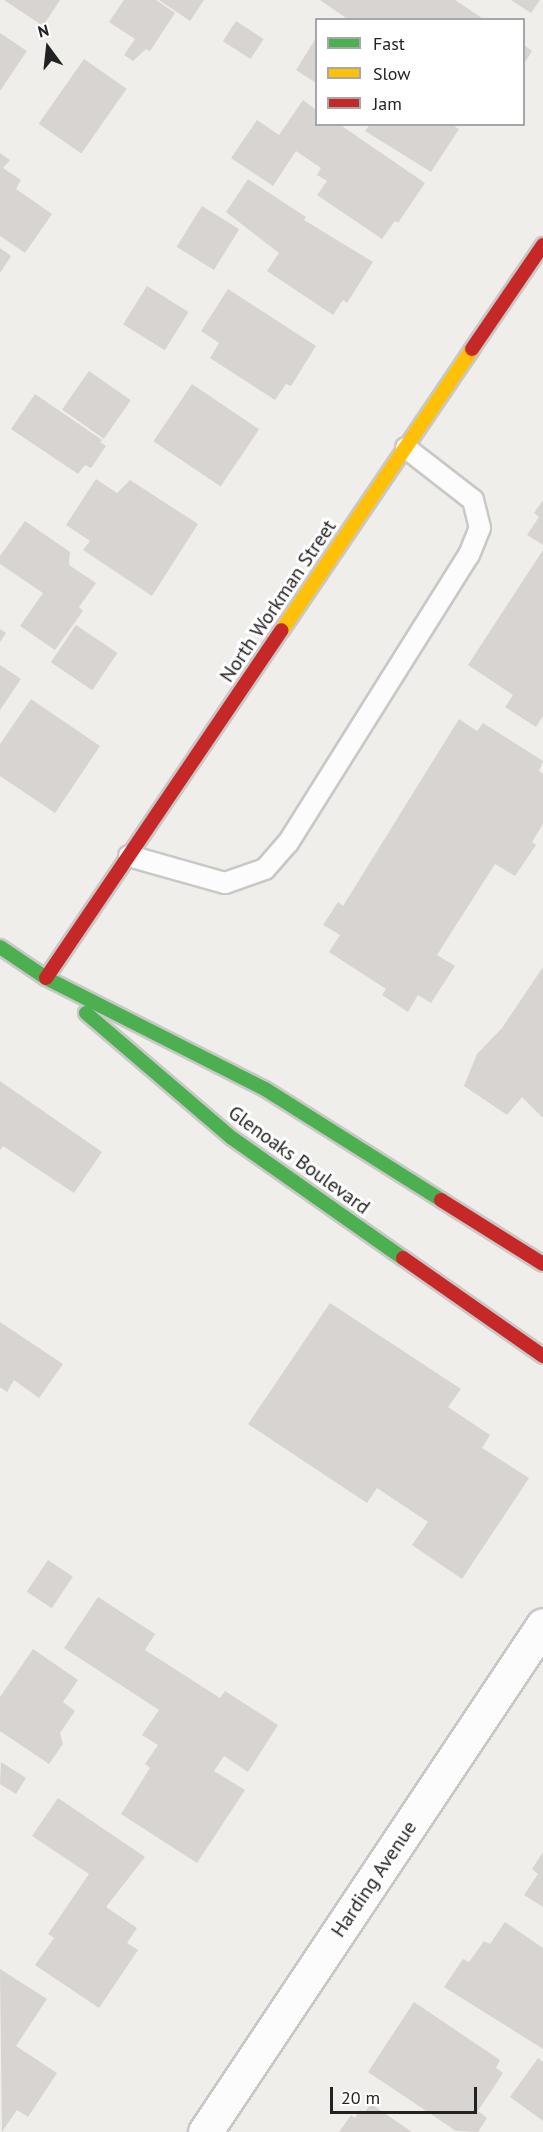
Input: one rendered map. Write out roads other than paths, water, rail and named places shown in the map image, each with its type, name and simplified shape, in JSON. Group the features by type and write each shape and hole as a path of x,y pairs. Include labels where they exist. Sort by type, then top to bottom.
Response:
{"main road":[{"name":"North Workman Street","path":"46,978 543,245"},
{"name":"Glenoaks Boulevard","path":"0,947 46,978 232,1138 543,1356"},
{"name":"Glenoaks Boulevard","path":"46,978 265,1089 543,1264"}],"street":[{"name":"Harding Avenue","path":"205,2132 543,1625"}],"lane":[{"path":"129,856 225,883 265,869 288,843 470,555 480,528 473,500 406,448"}]}
